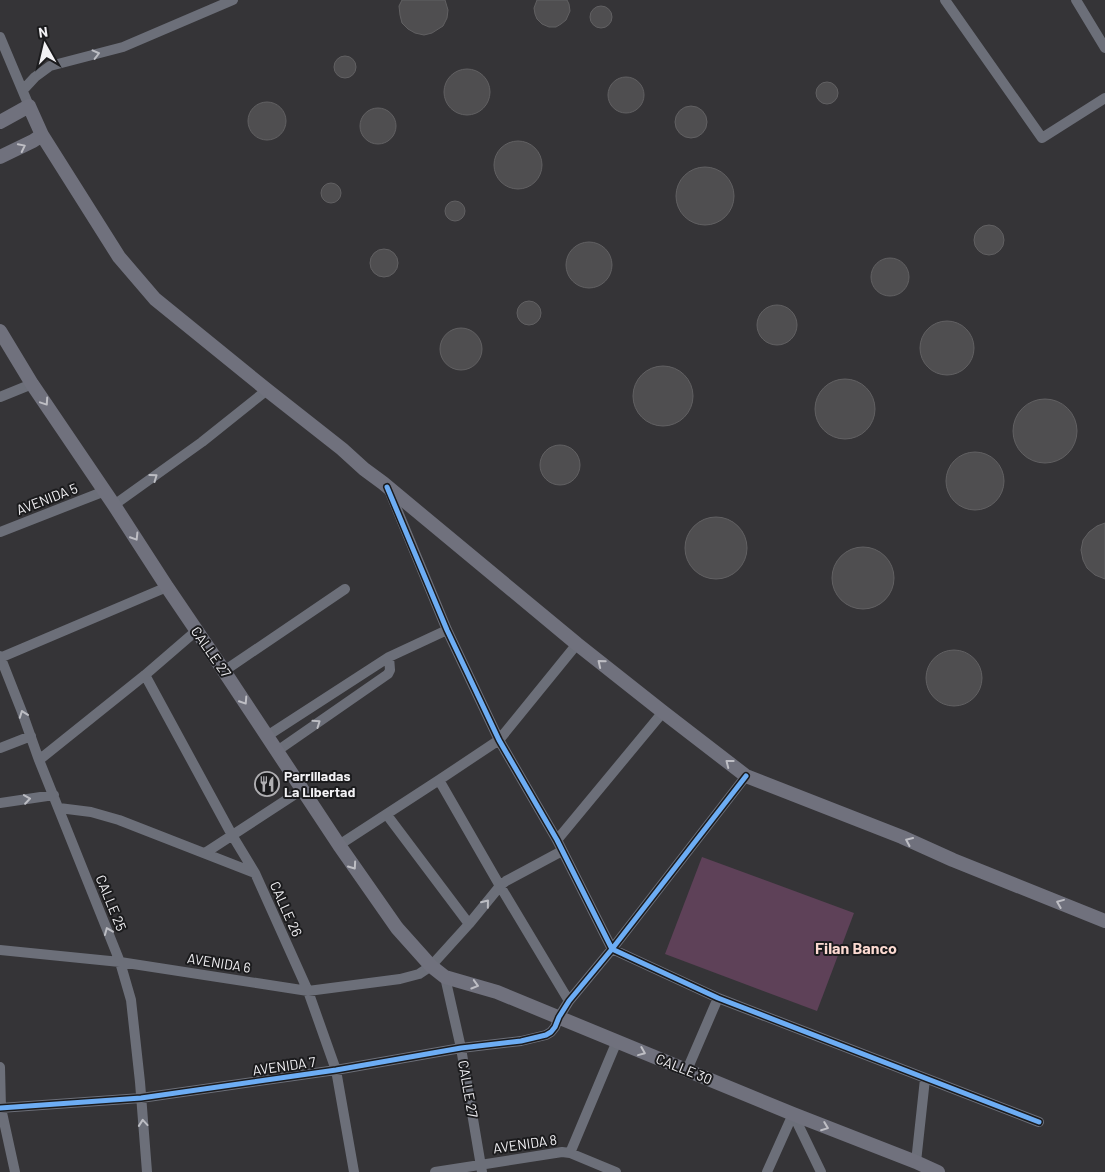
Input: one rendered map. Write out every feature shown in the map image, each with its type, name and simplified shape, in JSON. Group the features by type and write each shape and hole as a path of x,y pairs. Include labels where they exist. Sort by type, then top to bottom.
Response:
{"main road":[{"path":"0,122 29,106 42,135 119,257 155,299 342,449 364,469 388,486 578,644 746,776 902,837 953,860 1105,921"},
{"path":"0,157 42,135"},
{"name":"CALLE 27","path":"0,331 32,384 339,845 397,928 431,966"},
{"name":"CALLE 30","path":"431,966 445,977 497,992 938,1172"}],"street":[{"path":"23,90 35,77 50,66 123,48 233,0"},
{"path":"945,0 1042,138 1105,98"},
{"path":"1076,0 1105,48"},
{"path":"0,38 29,106"},
{"path":"0,397 32,384"},
{"path":"114,505 202,442 267,390"},
{"path":"388,486 447,630 499,740 557,840 612,948 718,998 1039,1122"},
{"name":"AVENIDA 5","path":"0,532 105,491"},
{"path":"0,657 167,587"},
{"path":"224,670 345,589"},
{"path":"267,736 389,657 447,630"},
{"path":"39,760 196,631"},
{"path":"339,845 499,740 578,644"},
{"name":"CALLE 25","path":"0,657 120,962 131,1000 147,1172"},
{"path":"277,751 388,674 390,670 389,657"},
{"name":"CALLE 26","path":"144,675 255,873 308,991 336,1070 354,1172"},
{"path":"557,840 663,712"},
{"path":"0,748 31,736"},
{"name":"AVENIDA 7","path":"1,1108 141,1098 336,1070 461,1048 522,1041 546,1035 555,1027 569,1001 746,776"},
{"path":"440,780 500,886 569,1001"},
{"path":"205,853 303,789"},
{"path":"0,803 54,795"},
{"path":"59,808 91,812 120,820 255,873"},
{"path":"387,815 469,924"},
{"path":"431,966 500,886 562,851"},
{"name":"AVENIDA 6","path":"0,950 120,962 308,991 400,979 419,974 431,966"},
{"name":"CALLE 27","path":"445,977 461,1048 481,1168"},
{"path":"687,1070 718,998"},
{"path":"570,1152 617,1041"},
{"path":"0,1067 1,1108 14,1172"},
{"path":"916,1162 925,1079"},
{"path":"768,1172 793,1114"},
{"path":"793,1114 821,1172"},
{"name":"AVENIDA 8","path":"435,1172 481,1168 554,1153 570,1152 616,1172"}],"shaded area":[{"path":"702,857 854,913 817,1011 665,954"}],"building":[{"path":"402,0 445,0 448,10 443,26 432,33 424,35 408,29 402,23 400,15 399,6"},
{"path":"537,0 567,0 570,11 566,20 556,27 542,24 535,14 534,8"},
{"path":"601,6 609,9 612,17 609,25 601,28 593,25 590,17 593,9"},
{"path":"345,56 353,59 356,67 353,75 345,78 337,75 334,67 337,59"},
{"path":"462,69 472,69 486,79 490,92 486,105 480,111 472,115 462,115 448,105 444,97 444,87 454,73"},
{"path":"626,77 639,82 644,95 639,108 626,113 613,108 608,95 613,82"},
{"path":"827,82 835,85 838,93 835,101 827,104 819,101 816,93 819,85"},
{"path":"267,102 274,103 280,108 285,114 285,128 280,134 274,139 267,140 260,139 254,134 249,128 248,121 249,114 254,108 260,103"},
{"path":"691,106 703,110 707,122 703,134 691,138 679,134 675,122 679,110"},
{"path":"378,108 391,113 396,126 391,139 378,144 365,139 360,126 365,113"},
{"path":"513,141 523,141 535,148 542,160 542,170 535,182 523,189 513,189 505,185 498,178 494,170 494,160 498,152 505,145"},
{"path":"705,167 716,169 729,180 734,196 732,207 721,220 705,225 694,223 681,212 676,196 678,185 689,172"},
{"path":"327,183 335,183 341,189 341,197 335,203 327,203 321,197 321,189"},
{"path":"451,201 459,201 465,207 465,215 459,221 451,221 445,215 445,207"},
{"path":"989,225 1000,229 1004,240 1000,251 989,255 978,251 974,240 978,229"},
{"path":"584,242 594,242 608,252 612,265 608,278 602,284 594,288 584,288 570,278 566,270 566,260 576,246"},
{"path":"384,249 394,253 398,263 394,273 384,277 374,273 370,263 374,253"},
{"path":"890,258 903,264 909,277 903,290 890,296 877,290 871,277 877,264"},
{"path":"529,301 534,302 540,308 540,318 534,324 529,325 524,324 518,318 517,313 518,308 524,302"},
{"path":"781,305 788,308 794,314 797,325 796,333 788,342 781,345 773,345 766,342 758,333 757,321 760,314 769,306"},
{"path":"942,321 952,321 962,325 970,333 974,348 970,363 962,371 952,375 942,375 932,371 924,363 920,353 920,343 924,333 932,325"},
{"path":"457,328 465,328 476,334 482,349 476,364 465,370 457,370 446,364 440,353 440,345 446,334"},
{"path":"663,366 680,371 688,379 693,396 688,413 680,421 663,426 646,421 638,413 633,396 638,379 646,371"},
{"path":"839,379 851,379 862,384 870,392 875,403 873,421 862,434 851,439 839,439 828,434 820,426 815,415 815,403 820,392 828,384"},
{"path":"1045,399 1063,404 1068,408 1072,413 1077,431 1072,449 1068,454 1063,458 1045,463 1027,458 1022,454 1018,449 1013,431 1018,413 1022,408 1027,404"},
{"path":"560,445 574,451 580,465 574,479 560,485 546,479 540,465 546,451"},
{"path":"969,452 981,452 996,460 1004,475 1004,487 996,502 981,510 969,510 954,502 946,487 946,475 954,460"},
{"path":"716,517 728,520 738,526 744,536 747,548 744,560 738,570 728,576 716,579 704,576 694,570 688,560 685,548 688,536 694,526 704,520"},
{"path":"1105,523 1105,579 1095,575 1087,568 1081,550 1083,540 1089,532"},
{"path":"863,547 880,552 885,556 889,561 894,578 889,595 885,600 880,604 863,609 846,604 841,600 837,595 832,578 837,561 841,556 846,552"},
{"path":"954,650 965,652 974,658 980,667 982,678 980,689 974,698 965,704 954,706 943,704 934,698 928,689 926,678 928,667 934,658 943,652"}],"cycle path":[{"path":"387,487 447,630 499,740 557,840 612,949 718,998 1039,1122"},
{"path":"0,1108 141,1098 336,1070 461,1048 521,1041 546,1035 555,1027 569,1001 612,949 746,776"}],"place":[{"name":"Parrilladas La Libertad","path":"267,784"}],"district":[{"name":"Filan Banco","path":"856,948"}]}
